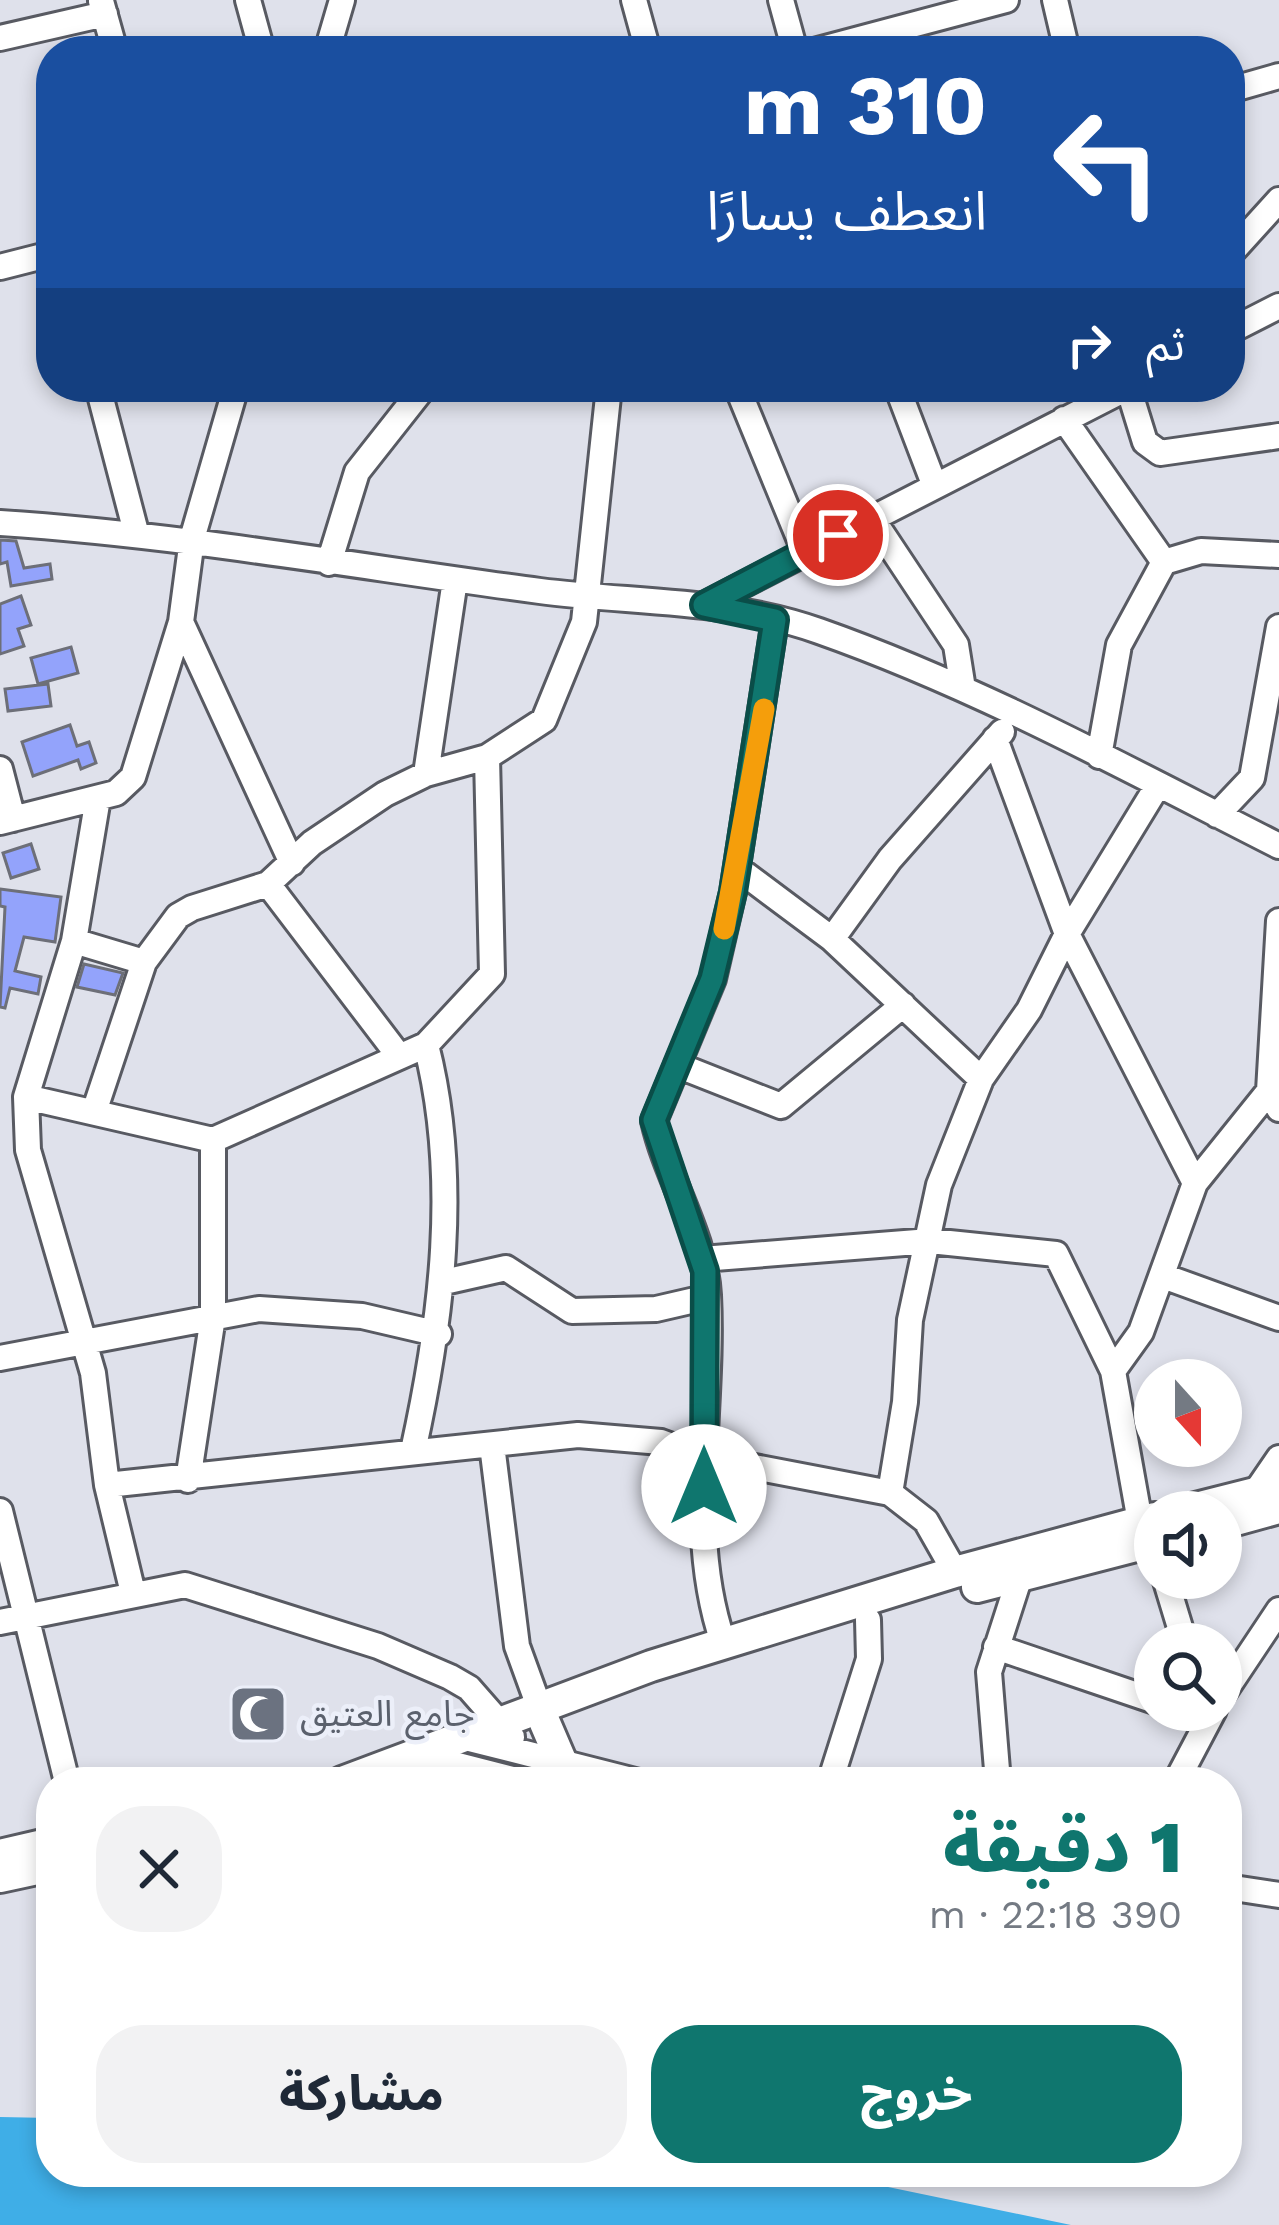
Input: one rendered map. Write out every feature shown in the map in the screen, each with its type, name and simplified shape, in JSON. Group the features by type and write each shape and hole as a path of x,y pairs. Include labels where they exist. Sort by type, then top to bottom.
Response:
{"main road":[{"path":"1242,1512 1271,1496"},
{"path":"422,1767 723,1642 955,1572 1134,1540"},
{"path":"543,1714 1134,1542"},
{"path":"543,1714 562,1765"},
{"path":"0,1855 36,1847"},
{"path":"0,1876 36,1869"}],"street":[{"path":"248,0 258,36"},
{"path":"331,36 342,0"},
{"path":"634,0 644,36"},
{"path":"782,0 791,36"},
{"path":"870,36 1006,0"},
{"path":"1055,0 1063,36"},
{"path":"0,38 103,7 111,36"},
{"path":"1245,86 1279,76"},
{"path":"1245,237 1279,200"},
{"path":"0,267 36,258"},
{"path":"1245,323 1279,306"},
{"path":"102,402 136,532"},
{"path":"0,769 6,820 116,793 133,777 182,622 192,539 232,402"},
{"path":"329,563 357,472 412,402"},
{"path":"94,1112 144,962 178,916 268,884 347,817 426,774 487,757 533,730 553,707 588,597 608,402"},
{"path":"743,402 804,550"},
{"path":"903,402 934,484"},
{"path":"704,605 1097,402"},
{"path":"1133,402 1145,442 1160,453 1279,436"},
{"path":"1064,418 1164,562"},
{"path":"873,520 956,645 963,689"},
{"path":"0,523 136,532 455,580 588,597 704,605 815,629 963,689 1279,846"},
{"path":"1099,756 1119,644 1164,562 1201,551 1279,555"},
{"path":"426,774 455,580"},
{"path":"723,1642 710,1598 702,1457 708,1297 702,1259 654,1120 712,979 737,868 775,620"},
{"path":"182,622 292,862"},
{"path":"1252,778 1279,627"},
{"path":"832,939 890,860 1015,717"},
{"path":"995,740 1066,934 1195,1183"},
{"path":"26,1096 213,1140 426,1045 492,974 487,757"},
{"path":"1217,815 1252,778 1279,759"},
{"path":"890,1493 905,1402 910,1320 939,1185 981,1079 1029,1010 1066,934 1158,785"},
{"path":"98,798 74,941 26,1096 28,1150 84,1342 107,1485 133,1593"},
{"path":"737,868 832,939 981,1079"},
{"path":"268,884 399,1056"},
{"path":"1113,1371 1141,1332 1195,1183 1274,1100 1279,921"},
{"path":"74,941 144,962"},
{"path":"677,1066 781,1106 903,1005"},
{"path":"413,1451 439,1334 444,1282 438,1111 426,1045"},
{"path":"188,1480 213,1317 213,1140"},
{"path":"702,1259 930,1240 1056,1254 1113,1371 1140,1491"},
{"path":"444,1282 506,1268 572,1311 656,1309 708,1297"},
{"path":"1163,1276 1279,1318"},
{"path":"0,1358 259,1309 362,1316 439,1334"},
{"path":"107,1485 578,1436 661,1442 702,1457 890,1493 926,1521 955,1572"},
{"path":"492,1445 517,1646 543,1714"},
{"path":"1271,1496 1279,1458"},
{"path":"0,1510 64,1767"},
{"path":"997,1767 989,1672 1020,1576"},
{"path":"0,1622 185,1585 377,1646 450,1676 483,1741 509,1767"},
{"path":"1242,1665 1279,1610"},
{"path":"835,1767 868,1659 868,1620"},
{"path":"996,1647 1134,1694"},
{"path":"1183,1767 1201,1731"},
{"path":"483,1741 571,1767"},
{"path":"1242,1873 1279,1878"},
{"path":"1242,1889 1279,1895"}],"water":[{"path":"0,2117 36,2118 36,2187 888,2187 1071,2225 0,2225"}],"building":[{"path":"0,540 16,541 24,568 50,564 52,579 11,586 7,562 0,564"},
{"path":"21,596 31,625 18,629 24,646 0,654 0,604"},
{"path":"71,647 78,673 38,684 31,658"},
{"path":"48,684 51,706 8,711 5,689"},
{"path":"70,725 77,746 89,742 96,763 81,769 78,760 33,776 22,742"},
{"path":"31,844 39,869 11,878 3,853"},
{"path":"0,889 61,897 55,942 24,937 15,971 41,977 38,994 10,988 5,1008 0,1007 5,907 0,906"},
{"path":"84,964 123,973 115,995 77,987"}],"slow traffic":[{"path":"724,929 764,709"}],"place":[{"name":"جامع العتيق","path":"258,1714"}],"route":[{"path":"704,1487 705,1271 654,1120 712,979 733,892 775,620 704,605 838,535"}]}
